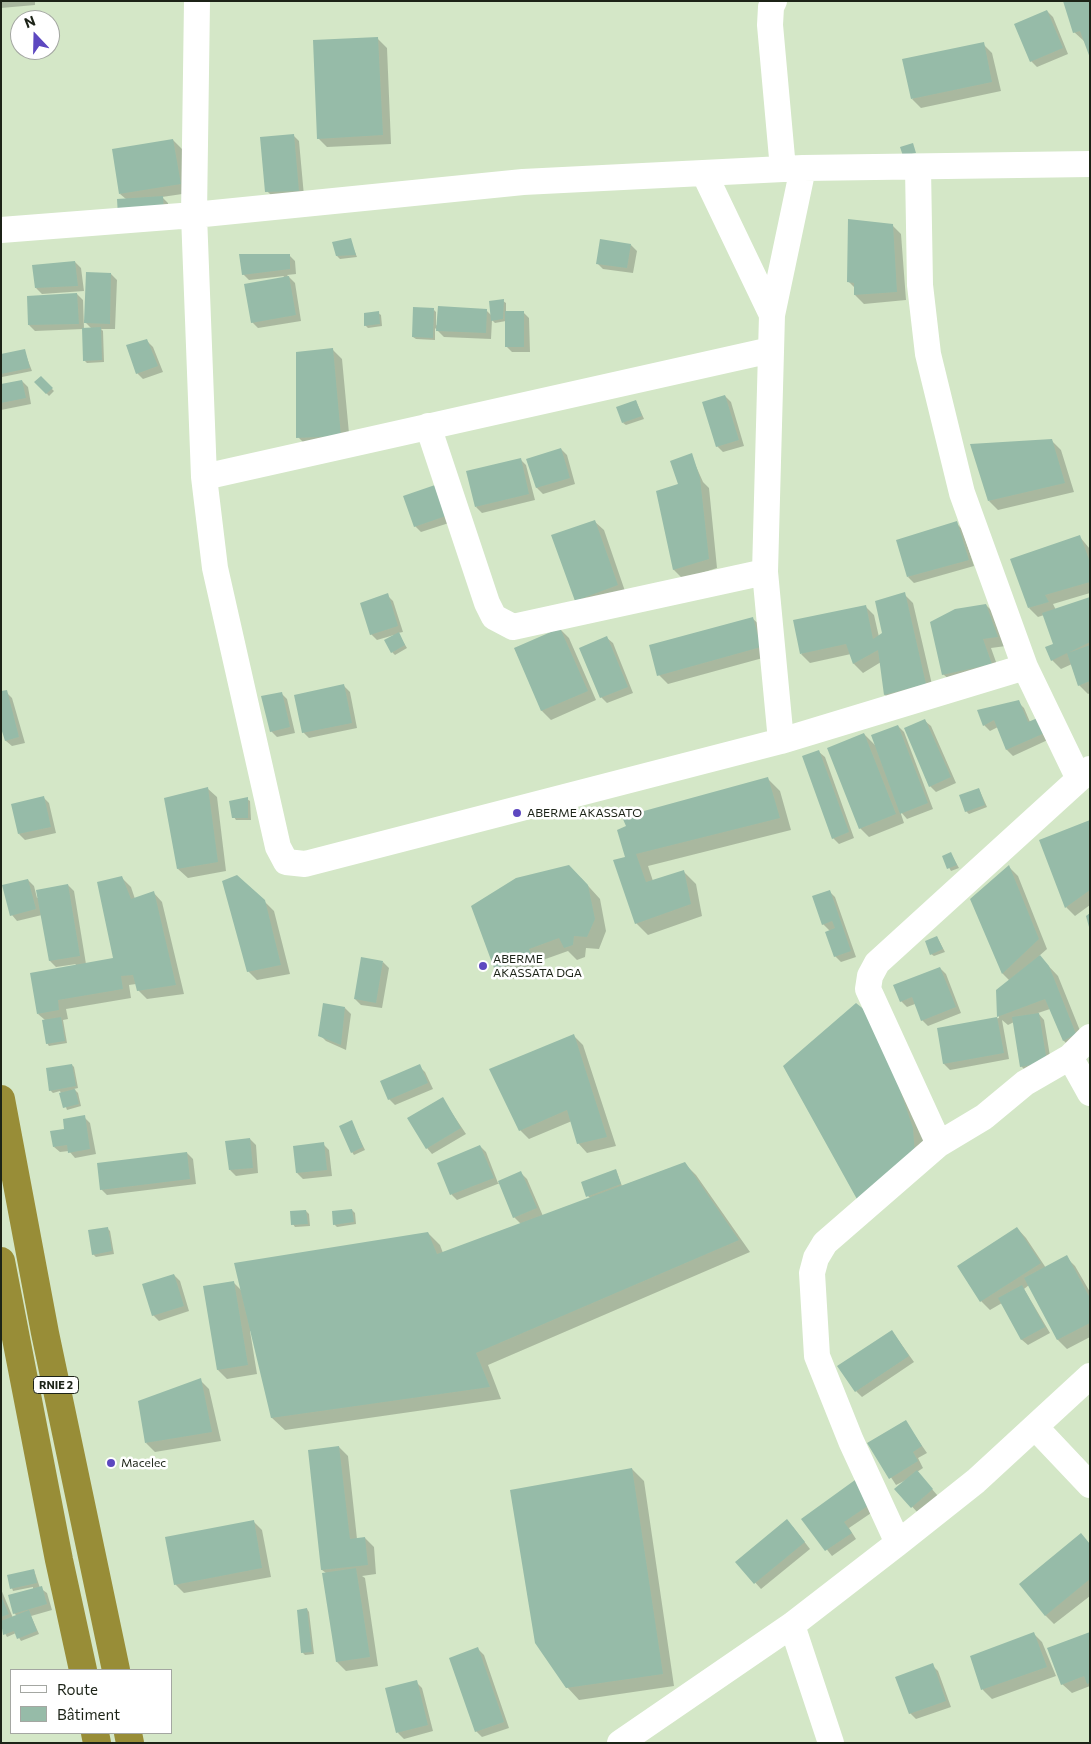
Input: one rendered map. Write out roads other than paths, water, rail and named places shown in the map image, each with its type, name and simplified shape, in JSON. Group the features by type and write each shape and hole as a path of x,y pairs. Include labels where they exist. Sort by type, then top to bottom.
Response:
{"highway":[{"name":"RNIE 2","path":"1,1099 45,1333 116,1669"},
{"name":"RNIE 2","path":"1,1261 59,1560 83,1669"}],"street":[{"path":"197,1 194,215 204,477 215,568 278,847 286,862 305,864 781,740 1025,667"},
{"path":"774,1 770,7 770,25 793,168 772,315 765,572 781,740"},
{"path":"1,230 194,215 523,182 793,168 918,168 1090,164"},
{"path":"918,168 920,285 928,354 962,493 1025,667 1084,774 877,963 870,976 868,989 939,1144"},
{"path":"704,173 772,315"},
{"path":"204,477 771,350"},
{"path":"428,426 487,603 494,617 513,627 765,572"},
{"path":"898,1543 851,1441 817,1356 812,1273 816,1258 825,1243 939,1144 984,1117 1025,1083 1070,1057 1090,1036"},
{"path":"1070,1057 1090,1093"},
{"path":"620,1743 792,1625 898,1543 976,1481 1036,1428 1090,1376"},
{"path":"1036,1428 1090,1485"},
{"path":"792,1625 831,1743"}],"place":[{"name":"ABERME AKASSATO","path":"517,813"},
{"name":"ABERME AKASSATA DGA","path":"483,966"},
{"name":"Macelec","path":"111,1463"}]}
